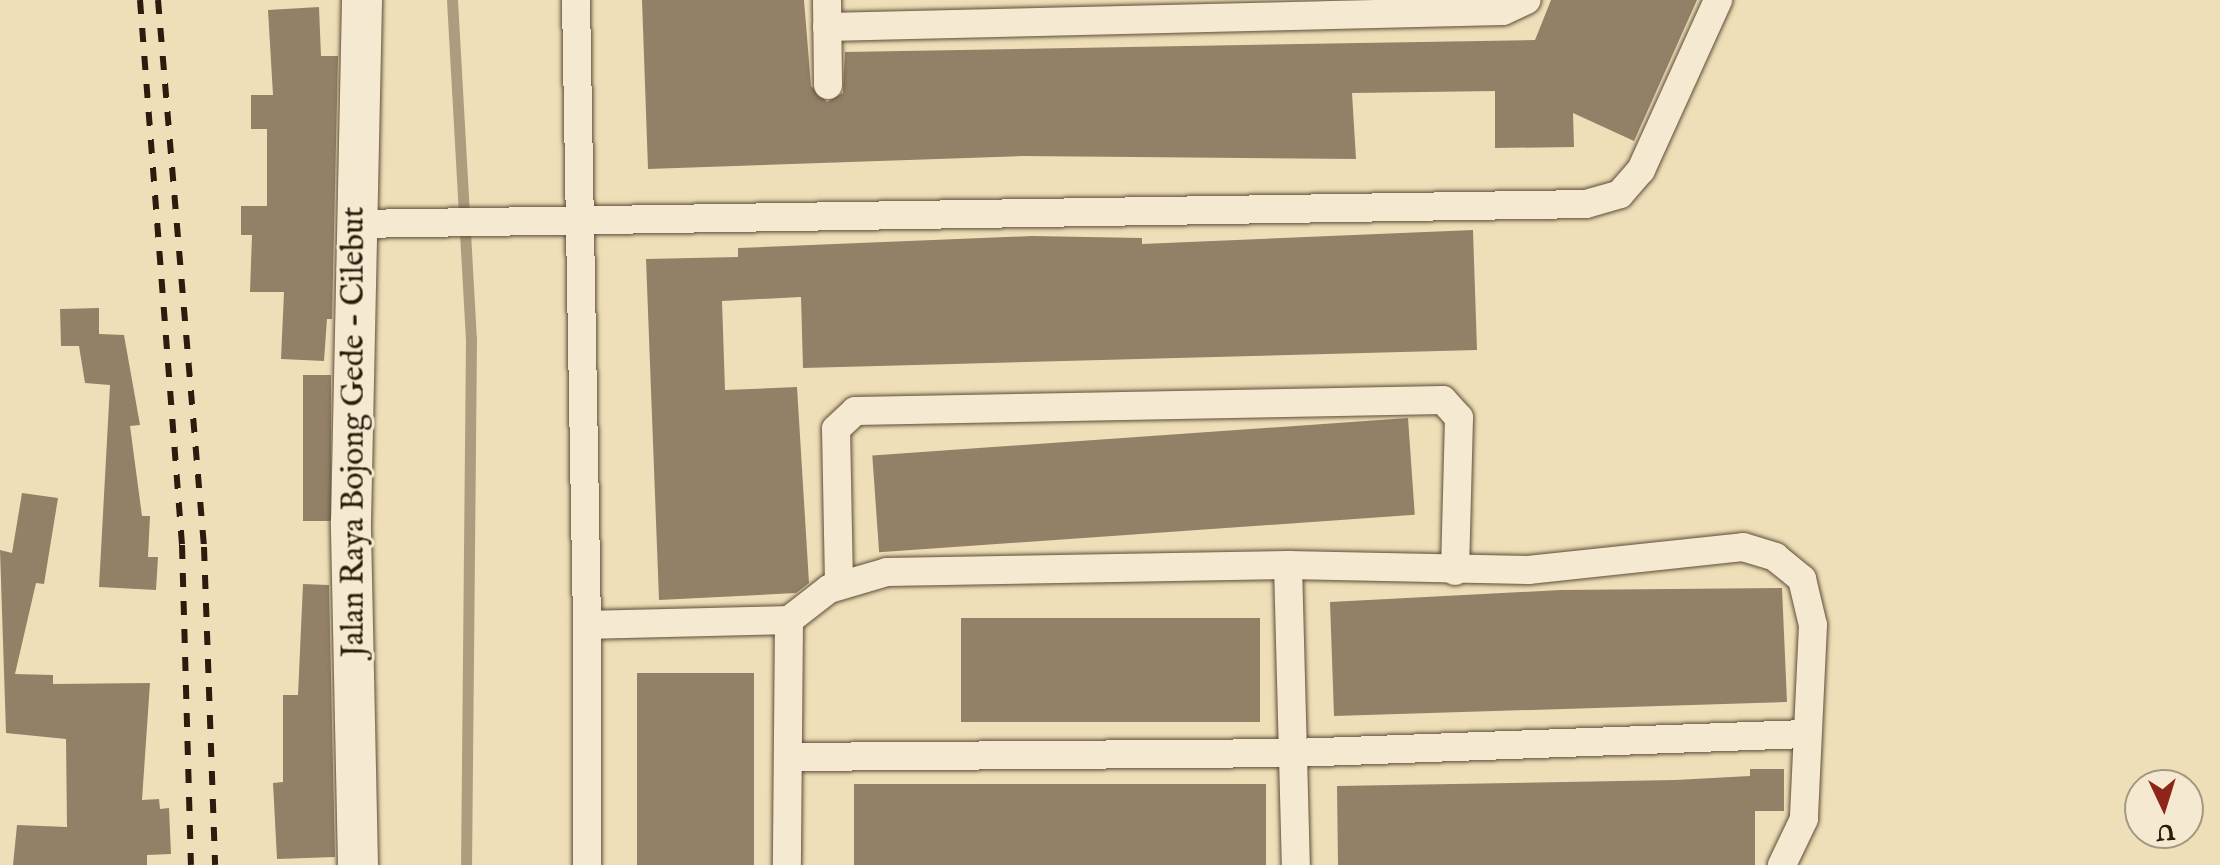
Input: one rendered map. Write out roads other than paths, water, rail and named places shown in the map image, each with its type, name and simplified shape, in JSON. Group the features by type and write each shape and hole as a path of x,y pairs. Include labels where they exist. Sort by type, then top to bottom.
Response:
{"main road":[{"name":"Jalan Raya Bojong Gede - Cilebut","path":"358,865 351,537 362,0"}],"street":[{"path":"576,0 576,219 587,625 587,865"},
{"path":"828,85 827,13 1503,11 1527,0"},
{"path":"356,224 535,218 1586,204 1620,194 1641,170 1718,0"},
{"path":"839,584 836,429 844,416 871,410 1450,402 1459,418 1455,571"},
{"path":"587,625 789,620 839,584 887,572 1288,565 1455,571 1528,570 1743,547 1775,557 1802,579 1813,625 1804,734 1804,819 1782,865"},
{"path":"1288,565 1296,865"},
{"path":"787,865 789,620"},
{"path":"788,757 1294,753 1804,734"}],"waterway":[{"path":"452,0 471,339 466,865"}],"railway":[{"path":"140,0 182,545 191,865"},
{"path":"158,0 204,547 215,865"}]}
